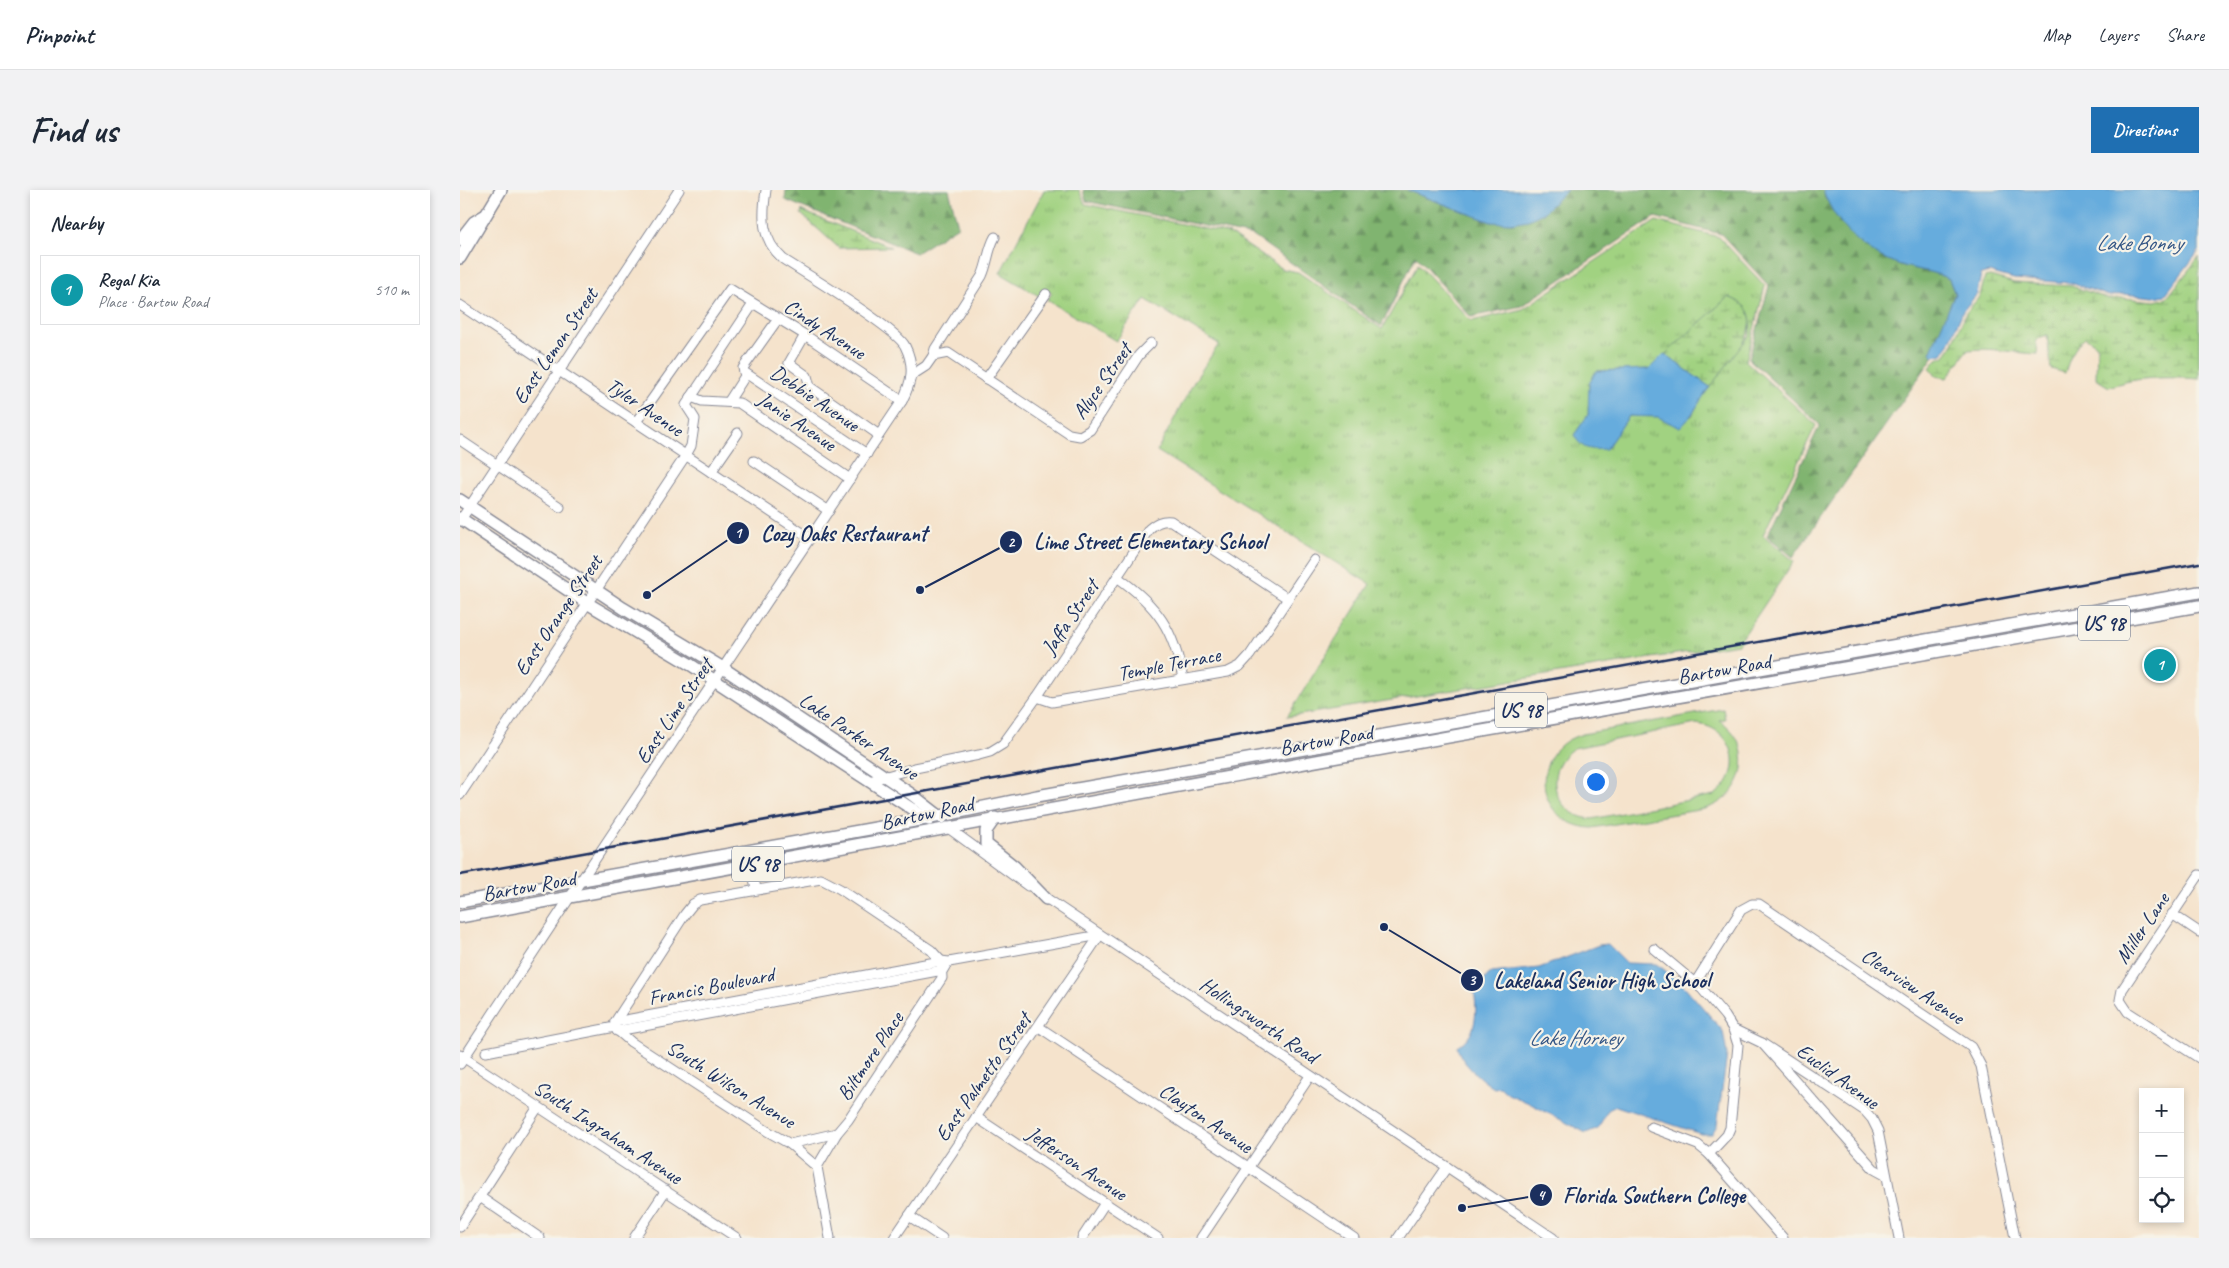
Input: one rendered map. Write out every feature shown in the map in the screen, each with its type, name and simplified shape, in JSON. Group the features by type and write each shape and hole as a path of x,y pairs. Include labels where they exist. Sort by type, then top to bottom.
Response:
{"main road":[{"path":"460,258 501,190"},
{"path":"460,240 474,222 484,216"},
{"name":"Lake Parker Avenue","path":"465,504 596,590 723,668 941,815 947,827"},
{"name":"Lake Parker Avenue","path":"460,520 587,603 715,681 926,819 947,827"},
{"name":"Bartow Road","path":"460,902 1445,724 2199,592"},
{"name":"Bartow Road","path":"460,917 752,866 995,818 1860,664 2009,641 2199,606"},
{"path":"995,818 986,832 986,844 1015,867 1046,899"}],"street":[{"name":"East Lemon Street","path":"460,520 465,504 497,465 679,190"},
{"path":"766,190 763,223 771,247 780,256 898,337 911,361 912,375 926,366 982,276 989,247 995,237"},
{"name":"Cindy Avenue","path":"636,422 727,290 730,289 805,335 902,401"},
{"path":"933,356 948,353 986,379 1046,294"},
{"path":"691,397 753,304"},
{"name":"Tyler Avenue","path":"460,305 810,538"},
{"path":"729,401 745,376 743,368 778,319"},
{"path":"805,335 790,363 807,376 810,387 880,435"},
{"name":"Alyce Street","path":"986,379 1069,434 1080,436 1090,430 1139,355 1151,343"},
{"name":"Debbie Avenue","path":"744,372 867,454"},
{"name":"East Lime Street","path":"462,1059 880,435 902,401 912,375"},
{"name":"Janie Avenue","path":"691,397 715,402 729,401 738,403 850,478"},
{"name":"East Orange Street","path":"462,789 686,456 691,446 695,419 686,406 691,397"},
{"path":"711,472 738,433"},
{"path":"460,440 560,507"},
{"path":"754,461 829,512"},
{"name":"Jaffa Street","path":"869,781 990,752 1007,738 1037,697 1149,528 1163,520 1170,521 1288,598"},
{"name":"Temple Terrace","path":"1037,697 1052,702 1228,672 1240,666 1250,655 1314,560"},
{"path":"1118,577 1144,598 1164,621 1178,653 1183,679"},
{"path":"2006,626 2009,641"},
{"path":"1445,724 1448,737"},
{"name":"Hollingsworth Road","path":"947,827 1046,899 1447,1167 1541,1235 1553,1238"},
{"path":"749,851 756,889"},
{"name":"Miller Lane","path":"2199,875 2122,990 2121,1003 2128,1012 2199,1058"},
{"path":"616,1027 686,914 697,902 756,889 814,879 823,880 931,950 944,964"},
{"name":"Clearview Avenue","path":"1695,983 1741,910 1752,904 1759,904 1971,1047 1981,1066 2015,1238"},
{"path":"2172,914 2199,932"},
{"name":"Francis Boulevard","path":"486,1052 1100,934"},
{"name":"East Palmetto Street","path":"894,1238 1039,1027 1100,934"},
{"path":"1654,949 1695,983 1725,1016 1738,1045 1730,1128 1727,1135 1709,1154"},
{"name":"Biltmore Place","path":"817,1167 837,1134 942,978 944,964"},
{"name":"South Wilson Avenue","path":"616,1027 767,1131 790,1144 837,1134"},
{"name":"Clayton Avenue","path":"1039,1027 1354,1238"},
{"name":"Euclid Avenue","path":"1732,1029 1762,1043 1865,1111 1872,1119 1878,1131 1885,1175 1900,1238"},
{"name":"Euclid Avenue","path":"1762,1043 1874,1169 1885,1175"},
{"name":"South Ingraham Avenue","path":"462,1059 738,1238"},
{"path":"1201,1238 1310,1076"},
{"path":"460,1227 538,1107"},
{"name":"Jefferson Avenue","path":"976,1117 1158,1238"},
{"path":"1651,1127 1698,1145 1709,1154 1783,1238"},
{"path":"790,1144 817,1167 830,1238"},
{"path":"1398,1238 1447,1167"},
{"path":"634,1238 666,1190"},
{"path":"480,1197 540,1238"},
{"path":"1082,1238 1106,1203"},
{"path":"909,1216 942,1238"}],"green space":[{"path":"786,190 949,190 958,226 916,253 785,200"},
{"path":"1044,190 1079,190 1085,204 1230,234 1282,269 1298,272 1382,329 1418,264 1472,321 1523,309 1656,221 1719,237 1765,286 1746,361 1816,425 1763,535 1794,561 1738,644 1287,717 1370,584 1157,451 1195,380 1219,344 1145,299 1116,341 1047,300 1052,293 1045,288 1039,296 1000,273","holes":["1728,297 1745,307 1750,317 1749,336 1700,400 1692,416 1629,416 1606,449 1574,435 1588,415 1596,371 1649,369"]},
{"path":"1083,190 1407,190 1491,222 1567,190 1823,190 1826,200 1900,265 1935,273 1949,279 1955,294 1931,353 1934,356 1793,557 1767,536 1820,425 1749,359 1769,286 1721,234 1655,217 1521,306 1471,317 1416,256 1381,326 1253,236 1086,201"},
{"path":"802,210 891,247 839,248 801,214"},
{"path":"2199,257 2199,379 2142,379 2109,387 2096,379 2097,345 2085,337 2072,354 2065,373 2051,369 2047,335 2036,340 2038,354 1977,349 1968,350 1947,378 1936,376 1930,368 1937,359 1945,356 1951,348 1966,313 1980,296 1985,277 1990,276 2014,283 2071,286 2109,299 2123,298 2155,301 2167,298"},
{"path":"1728,297 1743,305 1750,315 1750,327 1737,352 1710,387 1664,354"},
{"path":"1723,709 1725,719 1719,720 1731,730 1739,742 1742,769 1738,782 1730,793 1719,803 1704,809 1592,828 1572,824 1558,814 1548,801 1544,786 1546,770 1552,755 1565,742 1583,734","holes":["1696,724 1709,727 1720,733 1728,742 1733,764 1731,775 1724,786 1714,795 1592,819 1579,816 1568,810 1560,801 1556,790 1557,768 1564,757 1574,748"]}],"water":[{"path":"1407,190 1567,190 1543,213 1528,220 1511,223 1491,222"},
{"name":"Lake Bonny","path":"1823,190 2199,190 2199,251 2165,295 2154,297 2123,294 2109,296 2071,283 2014,279 1989,272 1981,274 1977,294 1963,311 1948,346 1942,354 1934,356 1930,353 1955,294 1949,279 1901,265 1875,254 1843,226 1828,203"},
{"path":"1664,354 1710,387 1685,423 1680,428 1658,417 1629,416 1606,449 1591,449 1580,444 1574,435 1588,415 1589,384 1596,371 1649,369"},
{"name":"Lake Horney","path":"1608,944 1627,963 1656,964 1662,968 1685,987 1723,1031 1727,1055 1717,1125 1712,1134 1701,1134 1616,1106 1608,1110 1598,1128 1586,1133 1508,1094 1500,1087 1494,1088 1477,1075 1462,1058 1457,1046 1466,1040 1473,1029 1476,1010 1474,992 1488,975 1491,973 1539,968 1599,945"}],"railway":[{"path":"460,875 2199,563"}],"place":[{"name":"Lime Street Elementary School","path":"920,590"},
{"name":"Cozy Oaks Restaurant","path":"647,595"},
{"name":"Regal Kia","path":"2160,665"},
{"name":"Lakeland Senior High School","path":"1384,927"},
{"name":"Florida Southern College","path":"1462,1208"}]}
